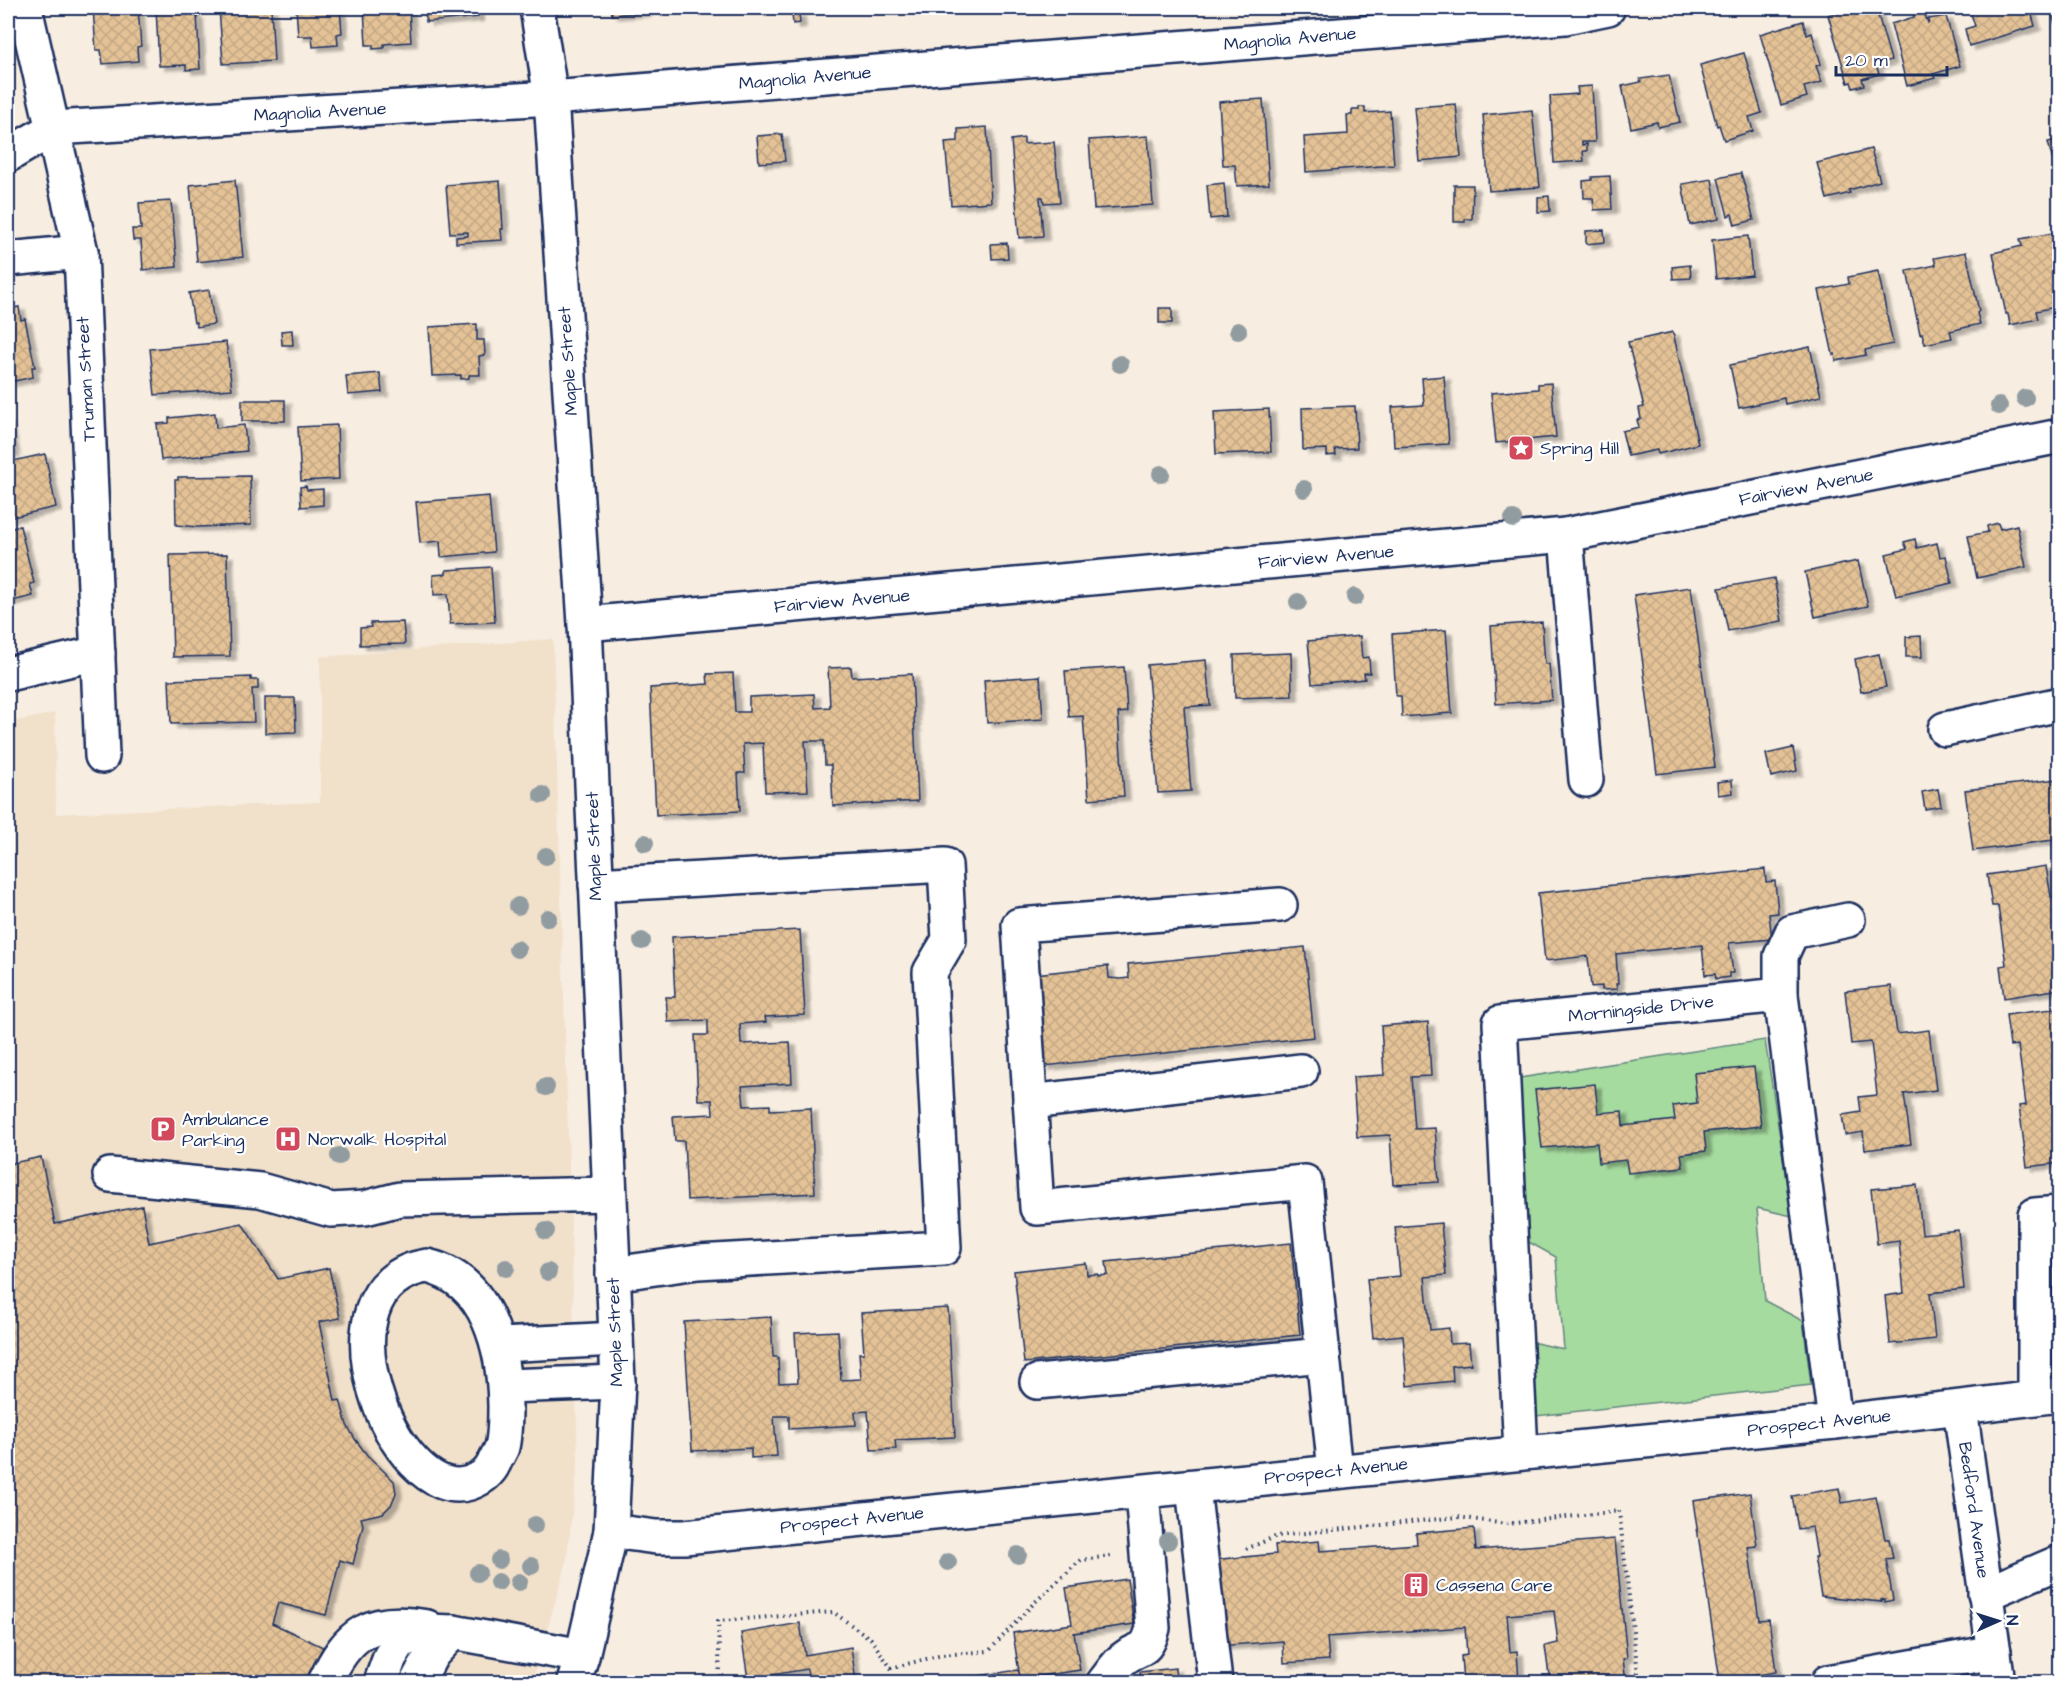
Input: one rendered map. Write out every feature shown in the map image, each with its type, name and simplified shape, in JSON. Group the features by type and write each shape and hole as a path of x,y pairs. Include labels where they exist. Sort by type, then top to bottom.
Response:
{"street":[{"name":"Truman Street","path":"25,8 81,252 102,756"},
{"name":"Maple Street","path":"537,8 551,98 585,624 618,1382 611,1531 578,1669"},
{"name":"Magnolia Avenue","path":"8,155 54,128 551,98 1565,17 1608,8"},
{"path":"8,260 81,252"},
{"name":"Fairview Avenue","path":"585,624 1566,535 2059,439"},
{"path":"1566,535 1586,780"},
{"path":"8,674 98,653"},
{"path":"1946,729 2060,704"},
{"path":"596,885 945,865 948,929 948,940 930,972 944,1248 698,1262 613,1274"},
{"path":"1280,905 1019,925 1037,1208 1305,1182 1335,1471"},
{"path":"1835,1422 1781,995 1781,956 1792,932 1848,920"},
{"name":"Morningside Drive","path":"1521,1452 1500,1023 1781,995"},
{"path":"1030,1102 1301,1071"},
{"path":"110,1175 260,1190 331,1210 365,1208 400,1199 609,1194"},
{"path":"2047,1397 2035,1215 2060,1213"},
{"path":"427,1266 442,1270 462,1284 477,1299 490,1323 499,1345 504,1386 505,1416 502,1446 492,1468 482,1479 451,1485 416,1463 400,1443 382,1411 369,1365 369,1331 375,1303 382,1290 395,1278 411,1269 427,1266"},
{"path":"499,1345 616,1338"},
{"path":"1037,1382 1323,1354"},
{"path":"504,1386 618,1382"},
{"name":"Prospect Avenue","path":"611,1531 656,1537 684,1537 1835,1422 2047,1397"},
{"name":"Bedford Avenue","path":"1959,1408 1996,1667"},
{"path":"1193,1487 1215,1683"},
{"path":"1104,1683 1124,1658 1140,1651 1150,1639 1153,1628 1142,1492"},
{"path":"1985,1594 2060,1562"},
{"path":"325,1683 342,1651 353,1639 367,1630 405,1623 447,1631 578,1669"},
{"path":"381,1683 390,1657 399,1643 413,1635 427,1631 447,1631"},
{"path":"417,1683 447,1631"},
{"path":"1828,1683 1996,1667"}],"path":[{"path":"1246,1549 1277,1536 1458,1517 1506,1524 1619,1511 1639,1683"},
{"path":"720,1683 718,1622 833,1612 871,1639 891,1668 942,1655 989,1650 1033,1604 1081,1560 1147,1551"}],"shaded area":[{"name":"Norwalk Hospital","path":"553,639 578,1463 566,1564 532,1682 8,1682 8,723 55,713 56,814 320,802 320,657"}],"green space":[{"path":"1765,1040 1792,1216 1757,1208 1765,1301 1803,1321 1811,1385 1536,1416 1531,1342 1564,1349 1556,1257 1525,1240 1520,1078"}],"building":[{"path":"93,8 138,8 141,46 137,47 138,61 103,64 101,50 96,50"},
{"path":"156,8 193,8 193,15 197,15 200,69 186,70 186,65 159,66"},
{"path":"219,8 271,8 274,61 223,64"},
{"path":"296,8 340,8 342,33 337,34 338,45 313,47 312,36 298,36"},
{"path":"364,8 409,8 411,42 384,44 384,48 373,49 373,45 366,45"},
{"path":"425,8 477,8 478,17 426,22"},
{"path":"611,8 646,8 646,12 612,15"},
{"path":"1852,8 1876,8 1891,60 1876,65 1879,74 1862,79 1864,85 1853,88 1851,82 1848,83 1828,15"},
{"path":"1969,8 2030,8 2035,26 1969,46 1965,29 1975,26"},
{"path":"2050,8 2060,8 2060,39"},
{"path":"1923,10 1928,23 1929,19 1946,16 1960,66 1933,74 1935,78 1907,86 1891,24 1914,17 1913,13"},
{"path":"799,13 800,23 793,24 792,14"},
{"path":"1803,21 1807,35 1812,33 1821,64 1816,66 1822,82 1804,87 1807,97 1781,105 1760,34"},
{"path":"1744,53 1762,113 1749,117 1753,131 1724,140 1719,125 1717,126 1700,65"},
{"path":"1669,75 1680,122 1658,127 1657,122 1631,128 1622,86 1641,82 1640,79"},
{"path":"1592,86 1595,142 1582,142 1582,145 1587,144 1587,151 1583,151 1584,161 1554,163 1550,96 1578,94 1577,87"},
{"path":"1263,99 1269,184 1237,186 1235,165 1223,165 1219,102"},
{"path":"1456,104 1461,157 1419,161 1414,107"},
{"path":"1359,107 1365,107 1365,113 1390,111 1394,165 1306,172 1304,137 1348,134 1347,115 1352,115 1352,110 1359,110"},
{"path":"1532,110 1540,187 1489,191 1483,115"},
{"path":"987,127 991,202 951,205 945,142 958,141 958,129"},
{"path":"782,134 785,161 759,163 757,136"},
{"path":"1148,136 1153,205 1094,209 1089,140"},
{"path":"1024,138 1024,144 1054,142 1060,202 1044,203 1043,197 1040,197 1043,236 1019,238 1011,140"},
{"path":"2060,139 2060,167 2055,169 2048,142"},
{"path":"1871,149 1880,181 1827,199 1817,163"},
{"path":"1741,173 1754,220 1735,225 1732,214 1728,216 1718,178"},
{"path":"1610,176 1612,209 1594,210 1593,198 1584,198 1583,181 1592,180 1592,177"},
{"path":"1712,179 1719,219 1690,225 1682,184"},
{"path":"235,180 243,257 197,262 190,185"},
{"path":"500,181 502,240 456,243 456,237 468,236 468,232 450,233 446,185"},
{"path":"1224,183 1227,217 1210,219 1207,185"},
{"path":"1454,185 1473,185 1472,219 1465,219 1465,222 1454,222"},
{"path":"1549,196 1550,211 1538,212 1538,197"},
{"path":"171,201 177,267 143,270 141,240 133,240 132,229 141,229 139,203"},
{"path":"1604,230 1605,242 1586,244 1586,231"},
{"path":"2052,233 2060,265 2060,306 2036,311 2038,319 2010,325 1993,253 2022,246 2020,239"},
{"path":"1748,236 1752,275 1716,279 1712,240"},
{"path":"1007,243 1008,258 992,259 991,244"},
{"path":"1966,252 1980,324 1950,331 1952,338 1925,344 1922,333 1920,334 1907,271 1936,265 1934,258"},
{"path":"1690,265 1691,278 1673,279 1672,267"},
{"path":"1878,271 1893,344 1865,350 1866,355 1836,361 1819,290 1849,284 1848,277"},
{"path":"209,290 214,324 197,327 196,322 194,323 189,293"},
{"path":"19,307 21,320 25,319 35,367 32,367 33,377 10,382 8,309"},
{"path":"1159,308 1172,308 1172,323 1159,323"},
{"path":"477,324 477,340 484,340 485,355 479,356 480,375 469,375 469,378 461,379 461,375 432,376 429,327"},
{"path":"292,330 293,345 282,345 281,331"},
{"path":"1673,332 1698,444 1658,454 1657,450 1628,456 1622,431 1639,427 1637,420 1641,419 1639,408 1644,407 1628,342"},
{"path":"226,342 232,389 155,395 150,349"},
{"path":"1810,347 1821,396 1785,404 1784,398 1739,408 1730,365"},
{"path":"380,373 382,392 348,395 346,376"},
{"path":"1444,376 1449,444 1394,447 1392,407 1424,405 1422,378"},
{"path":"1551,383 1556,437 1496,443 1491,393 1538,389 1538,384"},
{"path":"242,400 285,400 285,421 242,421"},
{"path":"1355,406 1357,448 1335,449 1336,455 1327,456 1327,449 1303,450 1302,408"},
{"path":"1269,409 1271,452 1216,454 1214,412"},
{"path":"215,413 216,428 244,425 247,451 161,460 157,424 169,423 169,418"},
{"path":"8,420 14,452 8,453"},
{"path":"337,425 339,479 301,481 298,427"},
{"path":"45,454 56,507 8,518 8,462"},
{"path":"250,476 251,525 198,527 176,525 175,480 178,480 178,477"},
{"path":"306,486 307,490 323,489 323,505 301,507 300,487"},
{"path":"489,496 494,552 441,557 440,541 420,543 416,502"},
{"path":"1998,523 2000,529 2017,525 2026,567 1977,578 1968,536 1988,532 1987,526"},
{"path":"20,526 34,583 30,584 33,596 8,602 8,529"},
{"path":"1915,539 1917,548 1937,543 1940,557 1946,556 1952,583 1896,596 1886,554 1907,549 1904,542"},
{"path":"227,554 230,656 173,657 170,555"},
{"path":"1858,561 1868,606 1815,617 1805,572"},
{"path":"491,567 495,622 450,624 448,594 434,595 433,575 446,574 446,570"},
{"path":"1774,578 1782,621 1728,631 1719,588"},
{"path":"1691,587 1715,767 1657,774 1634,595"},
{"path":"403,622 405,644 360,645 360,628 371,627 370,623"},
{"path":"1542,622 1545,664 1549,664 1552,700 1496,704 1491,626"},
{"path":"1446,630 1452,713 1402,717 1401,696 1396,696 1392,634"},
{"path":"1360,636 1362,658 1369,657 1370,673 1364,673 1365,679 1312,684 1308,641"},
{"path":"1921,636 1922,657 1906,657 1906,637"},
{"path":"1291,653 1292,696 1235,698 1234,655"},
{"path":"1879,654 1886,687 1861,692 1855,659"},
{"path":"1206,660 1210,705 1184,707 1191,791 1158,793 1147,665"},
{"path":"851,667 852,677 912,674 918,801 833,806 831,765 825,765 824,741 805,741 808,791 765,792 763,743 743,744 745,773 738,773 740,811 656,815 650,688 708,684 707,674 733,673 735,712 749,712 749,697 814,694 815,708 830,707 828,668"},
{"path":"1124,667 1127,712 1118,713 1124,796 1089,799 1083,716 1069,717 1065,671"},
{"path":"1040,676 1043,719 987,723 984,680"},
{"path":"251,677 251,680 258,680 258,689 252,689 254,722 171,724 169,680"},
{"path":"265,698 295,698 296,732 265,733"},
{"path":"1793,748 1797,771 1771,777 1766,754"},
{"path":"2057,779 2060,784 2060,839 1973,851 1965,790"},
{"path":"1732,780 1733,793 1718,795 1717,782"},
{"path":"1938,789 1941,806 1925,809 1922,792"},
{"path":"2046,866 2051,897 2057,896 2060,913 2060,989 2004,998 2000,966 2006,965 1998,906 1992,906 1987,875"},
{"path":"1765,869 1766,882 1775,881 1778,913 1769,914 1772,939 1729,943 1733,973 1729,973 1729,977 1716,979 1715,974 1705,975 1702,945 1616,954 1617,989 1602,990 1602,986 1591,987 1588,956 1545,961 1538,893"},
{"path":"800,930 805,1015 765,1017 766,1022 740,1024 741,1044 790,1042 792,1083 742,1086 744,1106 770,1105 770,1110 811,1108 815,1193 687,1200 684,1141 675,1141 673,1116 713,1114 712,1100 698,1100 695,1035 708,1035 708,1020 668,1022 666,997 675,997 672,937"},
{"path":"1305,947 1314,1037 1044,1066 1035,974 1108,966 1109,978 1120,979 1129,978 1128,964"},
{"path":"1891,986 1897,1034 1929,1030 1936,1090 1904,1094 1911,1144 1865,1150 1863,1132 1845,1135 1842,1115 1861,1112 1859,1097 1877,1095 1871,1042 1851,1044 1845,991"},
{"path":"2060,1008 2060,1163 2027,1167 2019,1106 2026,1105 2018,1045 2010,1046 2006,1015"},
{"path":"1428,1022 1431,1076 1411,1077 1415,1129 1435,1128 1439,1182 1393,1185 1390,1135 1357,1137 1353,1077 1384,1075 1381,1026"},
{"path":"1754,1067 1761,1126 1704,1132 1706,1151 1681,1154 1683,1167 1628,1173 1626,1160 1599,1163 1597,1143 1542,1148 1535,1090 1595,1084 1598,1113 1622,1111 1623,1126 1675,1120 1673,1106 1697,1103 1694,1073"},
{"path":"41,1157 55,1224 142,1206 149,1243 242,1223 278,1279 329,1268 340,1318 319,1322 335,1401 340,1400 347,1425 355,1439 367,1455 394,1481 396,1493 391,1505 383,1513 361,1518 363,1525 353,1564 340,1560 326,1615 278,1603 272,1623 323,1647 306,1682 8,1682 8,1164"},
{"path":"1917,1185 1922,1234 1958,1230 1964,1289 1930,1293 1935,1339 1890,1344 1885,1296 1904,1293 1899,1241 1877,1244 1871,1189"},
{"path":"1441,1223 1446,1275 1425,1277 1430,1330 1449,1328 1450,1344 1469,1343 1471,1364 1452,1366 1453,1381 1407,1386 1403,1335 1373,1338 1367,1279 1400,1276 1395,1227"},
{"path":"1291,1243 1300,1335 1024,1363 1014,1271 1086,1263 1087,1275 1108,1275 1106,1262"},
{"path":"948,1308 955,1437 895,1440 896,1449 871,1450 868,1411 855,1412 856,1425 789,1429 789,1416 774,1416 777,1456 751,1458 751,1448 692,1451 684,1322 771,1317 773,1357 778,1357 779,1383 798,1382 795,1333 838,1331 841,1380 861,1379 859,1353 864,1353 861,1313"},
{"path":"1839,1488 1842,1503 1876,1497 1885,1539 1889,1539 1893,1558 1886,1559 1893,1600 1885,1602 1885,1599 1881,1600 1882,1602 1821,1596 1814,1557 1817,1557 1812,1527 1798,1529 1792,1496"},
{"path":"1750,1493 1757,1546 1748,1547 1759,1620 1769,1619 1776,1672 1720,1681 1693,1501"},
{"name":"Cassena Care","path":"1474,1528 1476,1550 1615,1539 1627,1658 1623,1659 1626,1682 1550,1682 1545,1646 1558,1643 1554,1611 1507,1615 1510,1652 1517,1651 1519,1682 1463,1682 1461,1656 1467,1655 1465,1627 1327,1637 1329,1660 1284,1663 1283,1641 1218,1646 1211,1560 1276,1554 1275,1545 1319,1541 1320,1551 1417,1544 1416,1533"},
{"path":"1127,1579 1134,1624 1074,1633 1080,1670 1020,1679 1013,1633 1072,1624 1066,1588"},
{"path":"800,1623 805,1655 851,1647 856,1682 809,1682 807,1669 748,1679 741,1633"},
{"path":"1175,1668 1176,1682 1141,1682 1140,1672"},
{"path":"1018,1670 1022,1682 938,1682"}],"place":[{"name":"Spring Hill","path":"1521,448"},
{"name":"Ambulance Parking","path":"163,1129"},
{"name":"Norwalk Hospital","path":"288,1139"},
{"name":"Cassena Care","path":"1416,1585"}]}
